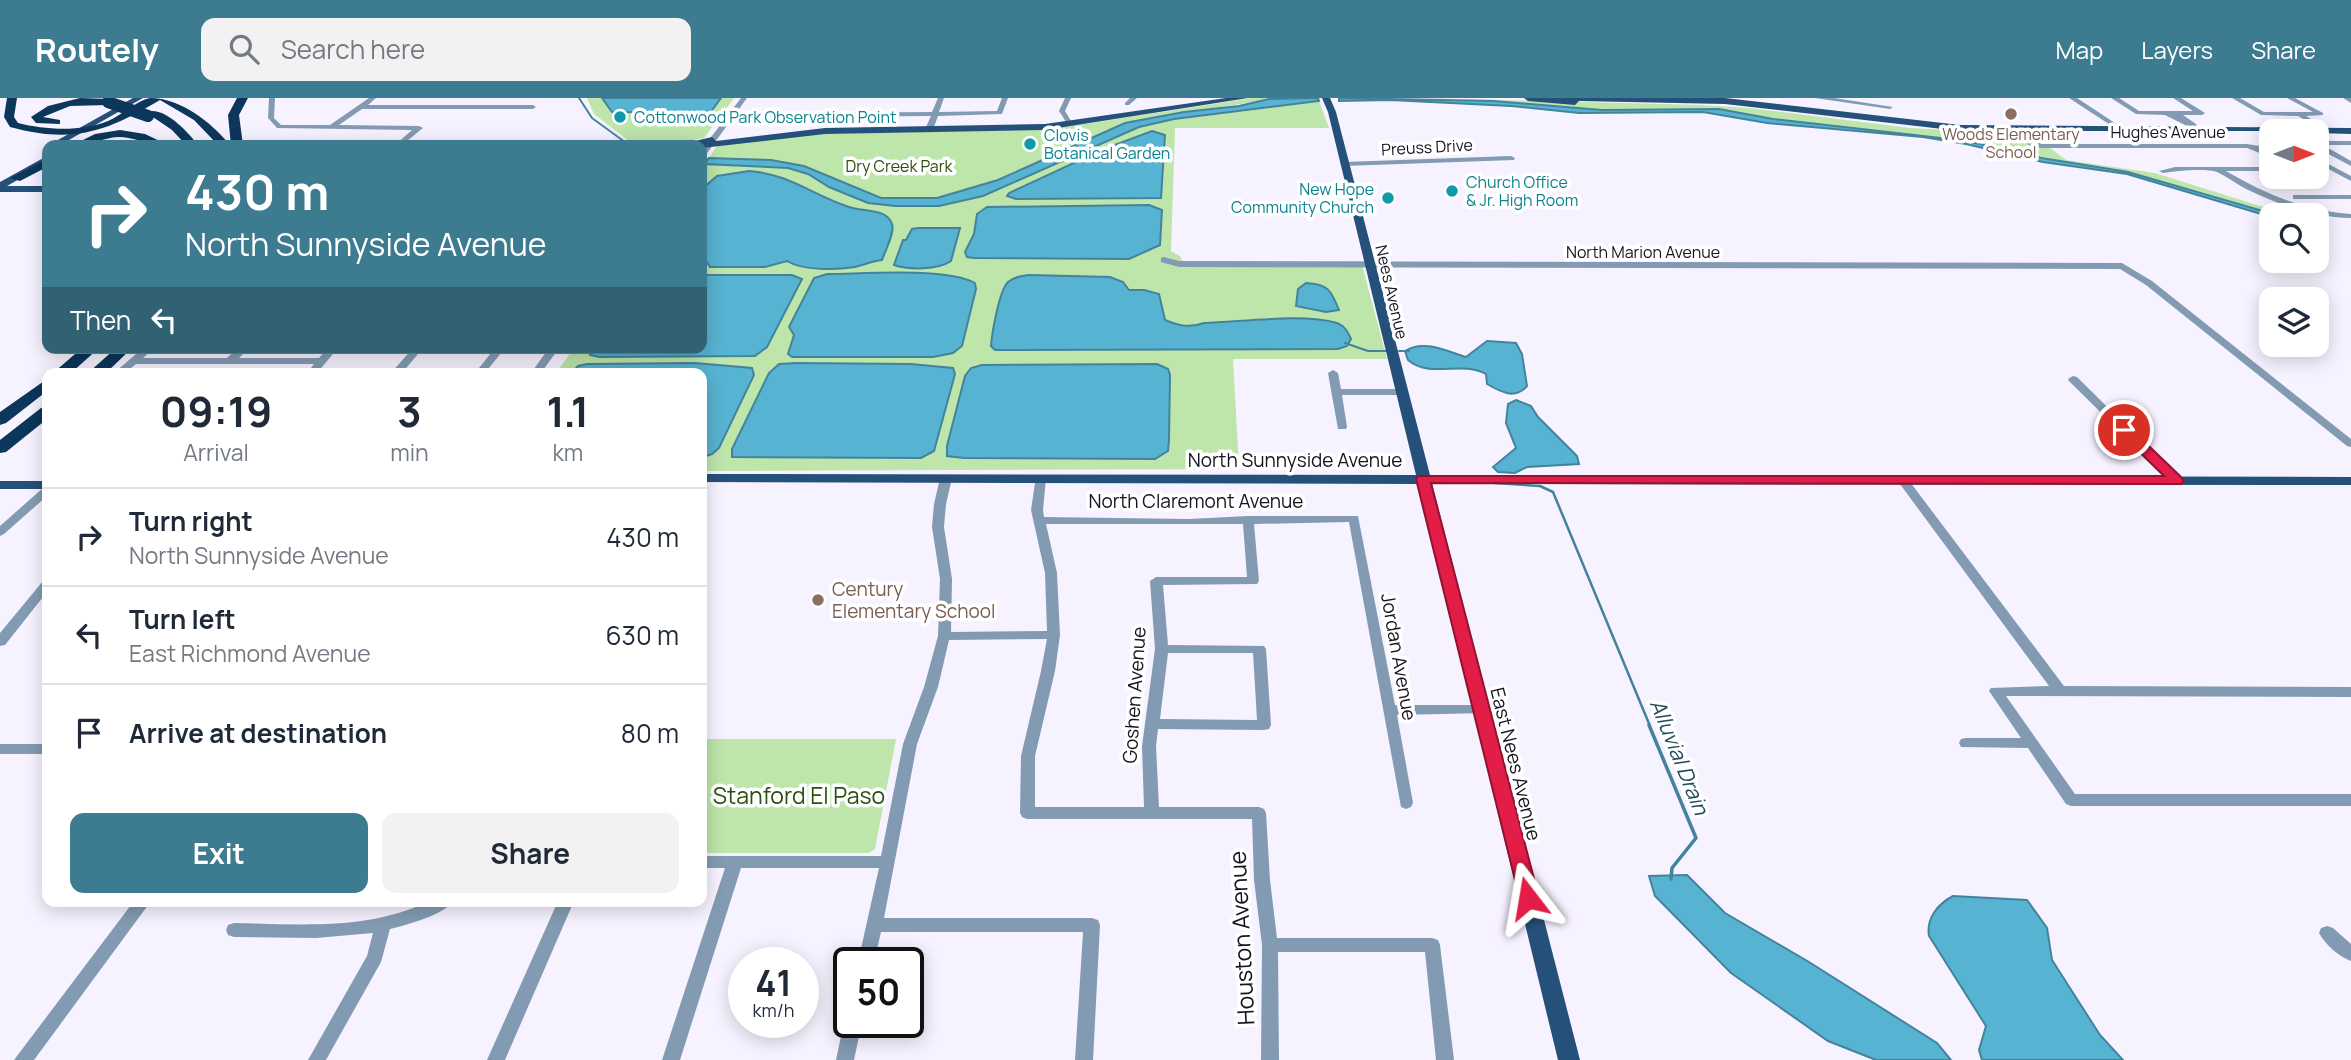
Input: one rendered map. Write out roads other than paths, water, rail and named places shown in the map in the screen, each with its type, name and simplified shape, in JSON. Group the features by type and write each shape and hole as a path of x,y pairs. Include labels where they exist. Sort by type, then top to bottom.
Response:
{"highway":[{"path":"12,98 9,117 14,125 82,130 105,125 155,98"},
{"path":"121,98 182,134 187,140"},
{"path":"133,98 108,112 85,119 49,122 36,117 64,104 91,101 108,102 151,115"},
{"path":"236,140 230,119 233,108 243,98"},
{"path":"167,100 210,127 220,140"},
{"path":"88,140 108,133 150,140"},
{"path":"4,182 42,163"},
{"path":"67,368 85,354"},
{"path":"105,368 129,354"},
{"path":"0,420 42,388"},
{"path":"0,448 42,415"}],"main road":[{"path":"63,140 139,98"},
{"path":"708,143 825,128 1069,122 1216,98"},
{"path":"858,130 995,130 1244,98"},
{"name":"Nees Avenue","path":"1326,98 1332,112 1423,479"},
{"name":"Nees Avenue","path":"1332,98 1332,112"},
{"path":"1528,98 1758,102"},
{"path":"1566,98 1758,102 1886,125 2259,131"},
{"path":"80,140 105,125"},
{"path":"708,143 793,134 930,127"},
{"path":"2329,128 2351,129"},
{"path":"2329,130 2351,129"},
{"path":"4,182 42,153"},
{"path":"4,182 42,183"},
{"path":"4,182 42,188"},
{"name":"North Sunnyside Avenue","path":"707,478 2351,481"},
{"name":"East Nees Avenue","path":"1423,479 1569,1060"},
{"path":"0,485 42,488"}],"street":[{"path":"272,98 269,111 276,126 419,128 404,140"},
{"path":"331,128 373,98"},
{"path":"446,107 457,98"},
{"path":"708,143 744,98"},
{"path":"930,127 941,98"},
{"path":"806,115 874,109 1000,113 1004,98"},
{"path":"1068,98 1062,111 1069,122"},
{"path":"1127,104 1134,98"},
{"path":"1818,98 1890,107 1879,98"},
{"path":"2072,98 2120,129"},
{"path":"2114,98 2138,113 2202,113 2176,98"},
{"path":"2235,98 2263,114 2321,114 2290,98"},
{"path":"2346,98 2351,101"},
{"path":"361,107 533,107"},
{"path":"2170,113 2196,129"},
{"path":"2298,114 2307,119"},
{"name":"Hughes Avenue","path":"2015,129 2032,143 2041,146 2253,147 2259,150"},
{"path":"2329,144 2351,143"},
{"path":"2329,151 2350,163"},
{"name":"Preuss Drive","path":"1344,164 1511,158"},
{"path":"2329,162 2350,163"},
{"path":"2329,167 2351,179"},
{"path":"2217,169 2263,194 2336,216 2351,216"},
{"path":"2163,172 2259,169"},
{"path":"2296,197 2351,197"},
{"name":"North Marion Avenue","path":"1164,260 1179,264 2122,266 2148,283 2351,444"},
{"path":"129,354 230,361 320,361"},
{"path":"230,361 238,354"},
{"path":"315,368 326,354"},
{"path":"400,368 413,354"},
{"path":"484,368 495,354"},
{"path":"1333,373 1342,427"},
{"path":"2073,379 2176,481"},
{"path":"1336,392 1400,391"},
{"path":"869,947 910,744 944,636 946,579 938,527 946,478"},
{"path":"1040,478 1038,520 1051,573 1054,635 1028,756 1027,813 1152,812"},
{"path":"1903,480 2060,691"},
{"path":"0,532 42,493"},
{"name":"North Claremont Avenue","path":"1038,520 1189,522 1354,518"},
{"name":"Jordan Avenue","path":"1354,518 1406,803"},
{"name":"Goshen Avenue","path":"1152,812 1148,760 1162,649 1156,581 1253,581 1248,519"},
{"path":"0,642 42,590"},
{"path":"944,636 1054,635"},
{"path":"1153,724 1264,725 1259,649 1162,649"},
{"path":"2351,692 1996,691 2071,800 2351,800"},
{"path":"1390,710 1481,710"},
{"path":"1966,743 2032,744"},
{"path":"0,749 42,749"},
{"name":"Houston Avenue","path":"1152,812 1259,813 1262,880 1270,945 1270,1060"},
{"path":"707,862 888,862"},
{"path":"671,1060 735,862"},
{"path":"23,1060 138,907"},
{"path":"234,930 345,930 383,927 433,907"},
{"path":"496,1060 563,907"},
{"path":"874,925 1092,925 1084,1060"},
{"path":"317,1060 369,968 379,947 383,927"},
{"path":"2327,933 2351,954"},
{"path":"1270,945 1432,945 1445,1060"},
{"path":"845,1060 850,1038"}],"water":[{"path":"602,98 721,98 710,113 612,112"},
{"path":"1318,98 1319,101 1174,119 1139,127 983,196 939,206 868,203 829,187 808,174 788,168 707,164 709,158 771,160 804,166 881,198 937,198 998,180 1125,123 1269,99"},
{"path":"1339,98 1494,101 1602,110 1719,109 1773,119 1967,141 2042,158 2128,172 2259,210 2259,213 2127,174 2043,162 1923,137 1767,123 1703,112 1579,113 1511,106 1390,100 1339,101"},
{"path":"1152,131 1165,135 1161,198 1016,199 1007,196 1104,149"},
{"path":"749,171 777,176 849,207 885,215 893,228 882,260 839,269 811,268 787,261 765,267 710,267 707,262 707,185 717,176"},
{"path":"1149,205 1162,210 1160,245 1129,259 974,258 967,257 965,252 974,234 977,214 987,207"},
{"path":"960,228 951,261 923,268 894,265 903,240 906,240 912,229"},
{"path":"925,273 962,278 975,283 976,289 962,346 953,353 933,357 792,357 788,354 794,335 789,327 814,278 827,274"},
{"path":"707,275 792,275 802,279 767,347 755,356 590,355 707,354"},
{"path":"1029,275 1110,277 1123,282 1129,290 1159,294 1165,320 1180,325 1272,319 1323,320 1340,324 1351,339 1347,346 1338,349 995,350 991,346 993,332 1005,287 1013,279"},
{"path":"1306,283 1328,289 1339,310 1326,312 1296,306 1298,289"},
{"path":"1487,341 1516,343 1522,354 1527,386 1518,393 1497,390 1487,384 1486,374 1476,370 1436,369 1417,365 1408,360 1405,351 1427,346 1466,357"},
{"path":"695,363 752,368 754,375 719,448 707,456 707,368 576,368 587,364"},
{"path":"779,364 911,364 953,368 955,374 934,451 921,458 732,457 732,449 769,373"},
{"path":"1157,364 1168,369 1170,375 1169,440 1168,451 1155,459 947,456 947,446 965,376 971,368 982,365"},
{"path":"1516,400 1531,406 1538,417 1577,456 1579,464 1527,467 1515,473 1498,472 1493,467 1516,448 1506,423 1508,404"},
{"path":"1687,875 1725,913 1809,962 1937,1043 1951,1060 1876,1060 1828,1041 1731,973 1655,896 1649,876"},
{"path":"1953,896 2027,900 2047,928 2052,960 2100,1035 2123,1060 1982,1060 1979,1050 1986,1026 1929,936 1929,923 1934,912"}],"waterway":[{"path":"579,98 592,118 622,140"},
{"name":"Alluvial Drain","path":"1345,343 1368,351 1386,351"},
{"name":"Alluvial Drain","path":"1399,351 1409,351"},
{"name":"Alluvial Drain","path":"1495,483 1540,486 1553,492 1650,726"},
{"name":"Alluvial Drain","path":"1649,725 1696,838 1672,868 1671,879"}],"place":[{"name":"Woods Elementary School","path":"2011,114"},
{"name":"Cottonwood Park Observation Point","path":"620,117"},
{"name":"Clovis Botanical Garden","path":"1030,144"},
{"name":"Church Office & Jr. High Room","path":"1452,191"},
{"name":"New Hope Community Church","path":"1388,198"},
{"name":"Century Elementary School","path":"818,600"}],"park label":[{"name":"Dry Creek Park","path":"899,166"},
{"name":"Stanford El Paso","path":"799,796"}]}
